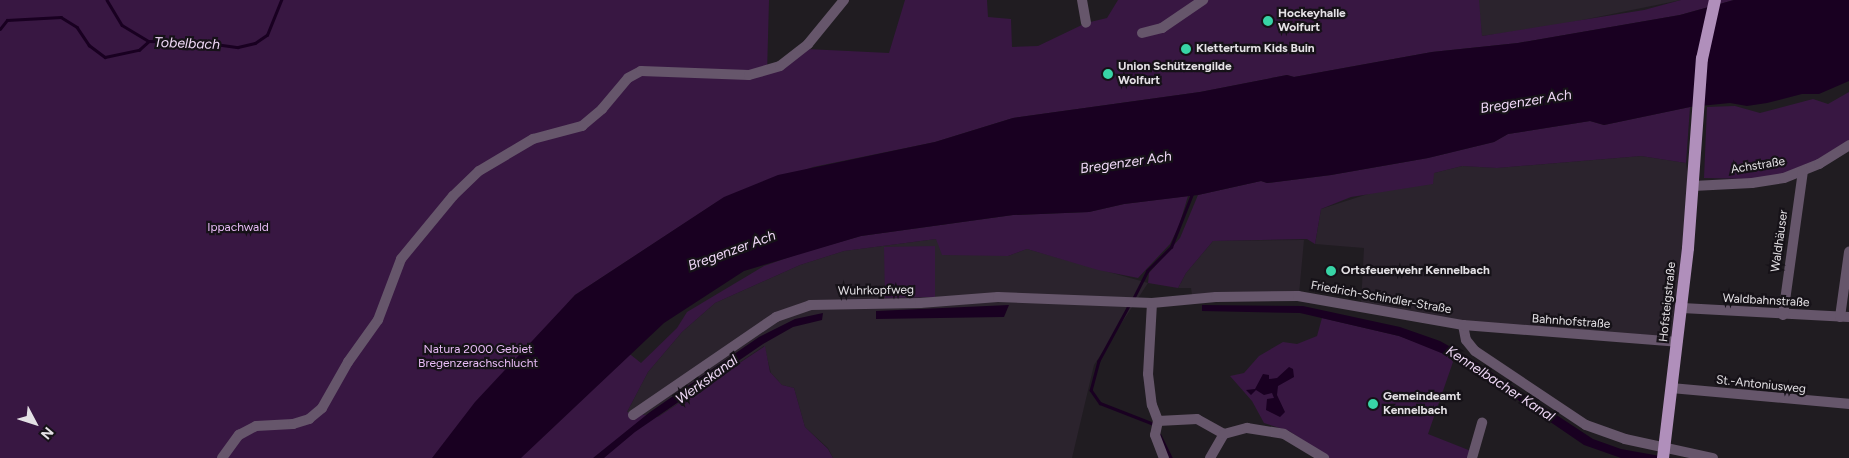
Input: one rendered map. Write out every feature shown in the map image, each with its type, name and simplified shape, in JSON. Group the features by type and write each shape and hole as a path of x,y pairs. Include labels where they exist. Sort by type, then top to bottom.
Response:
{"main road":[{"name":"Hofsteigstraße","path":"1663,452 1682,308 1702,59 1715,0"}],"street":[{"path":"222,458 240,435 256,426 293,424 309,419 322,408 348,362 378,320 401,259 453,196 479,171 533,139 582,126 602,109 628,78 641,71 749,75 780,66 797,54 844,0"},
{"path":"1082,0 1086,23"},
{"path":"1142,33 1162,28 1203,0"},
{"name":"Achstraße","path":"1693,186 1752,183 1803,171 1849,145"},
{"name":"Waldhäuser","path":"1783,315 1803,171"},
{"path":"1844,317 1849,252"},
{"name":"Friedrich-Schindler-Straße","path":"1152,303 1216,297 1298,296 1463,326 1466,340 1475,351 1566,413 1602,432 1663,452 1713,458"},
{"name":"Wuhrkopfweg","path":"632,415 698,368 776,317 798,307 998,297 1152,303"},
{"path":"1152,303 1148,374 1152,405 1164,458"},
{"name":"Waldbahnstraße","path":"1682,308 1844,317"},
{"name":"Bahnhofstraße","path":"1463,326 1677,342"},
{"name":"St.-Antoniusweg","path":"1671,388 1797,402 1849,404"},
{"path":"1156,425 1197,419 1224,434 1247,428 1284,434 1324,458"},
{"path":"1472,458 1482,422"},
{"path":"1210,458 1224,434"}],"shaded area":[{"path":"1478,0 1681,0 1548,27 1482,36"},
{"path":"1641,156 1686,163 1688,180 1675,339 1485,326 1361,304 1364,248 1315,244 1321,209 1434,173 1462,166 1497,168"},
{"path":"936,239 1008,256 1027,249 1148,283 1094,365 1072,458 833,458 828,448 805,427 794,388 782,385 771,373 764,346 658,417 627,412 648,372 682,332 715,303 800,265 844,251"},
{"path":"1304,240 1299,294 1192,295 1191,288 1178,288 1186,273 1213,241"}],"green space":[{"name":"Ippachwald","path":"0,0 769,0 767,74 807,49 889,53 905,0 987,0 988,17 1011,19 1012,47 1038,46 1086,23 1107,18 1118,0 1479,0 1482,36 1644,10 1681,0 1734,0 1680,15 1518,43 1432,52 1294,77 1287,75 1200,92 1013,118 935,142 813,167 717,202 575,295 567,304 641,363 677,328 687,312 764,266 801,253 861,236 1013,215 1089,212 1124,204 1188,196 1179,226 1170,244 1138,278 1098,270 1027,249 1008,256 942,255 936,239 844,251 800,265 715,303 682,332 648,372 627,412 658,417 765,346 770,372 782,385 794,388 805,427 828,449 833,458 0,458"},
{"path":"1849,92 1849,140 1810,164 1793,172 1753,179 1704,178 1707,107 1735,106 1760,113 1813,99 1828,104"},
{"path":"1690,107 1686,163 1641,156 1497,168 1462,166 1434,173 1433,184 1351,197 1321,209 1315,244 1307,239 1213,241 1186,273 1178,288 1148,283 1149,273 1180,238 1198,195 1261,181 1267,183 1331,175 1428,158 1494,142 1508,134 1590,121 1604,125"},
{"path":"935,246 935,297 885,298 884,247"},
{"path":"1322,318 1399,336 1449,354 1453,362 1428,434 1471,451 1470,458 1330,458 1289,431 1264,423 1252,401 1230,376 1244,373 1259,356 1283,342 1297,344 1317,336"}],"water":[{"name":"Bregenzer Ach","path":"1734,0 1849,0 1849,81 1819,94 1802,94 1767,103 1747,106 1730,103 1690,107 1604,125 1590,121 1508,134 1494,142 1428,158 1331,175 1267,183 1261,181 1198,195 1124,204 1089,212 1013,215 861,236 744,271 664,323 521,458 432,458 475,402 575,295 724,197 778,175 935,142 1013,118 1200,92 1287,75 1294,77 1432,52 1518,43 1680,15"},
{"path":"1009,305 1004,317 876,319 876,311"},
{"name":"Kennelbacher Kanal","path":"1202,305 1303,306 1400,327 1440,341 1465,355 1593,439 1621,449 1671,458 1621,458 1584,445 1461,361 1399,336 1300,313 1202,311"},
{"name":"Werkskanal","path":"823,313 822,320 793,327 763,344 635,432 604,458 593,458 650,412 759,337 795,319"},
{"path":"1289,367 1293,369 1294,377 1278,386 1277,395 1285,412 1280,417 1266,410 1267,399 1274,398 1272,393 1264,395 1256,390 1251,395 1246,390 1255,389 1263,374 1269,375 1269,379 1277,378"}],"waterway":[{"path":"107,0 122,25 149,41"},
{"name":"Tobelbach","path":"0,29 7,20 61,17 77,27 89,45 105,57 139,50 149,41 208,43 238,47 255,43 267,35 281,0"},
{"path":"1133,299 1147,271 1171,247 1192,194"},
{"path":"1129,306 1099,361 1091,390 1100,403 1154,424"},
{"path":"1160,435 1171,458"}],"place":[{"name":"Hockeyhalle Wolfurt","path":"1268,21"},
{"name":"Kletterturm Kids Buin","path":"1186,49"},
{"name":"Union Schützengilde Wolfurt","path":"1108,74"},
{"name":"Ortsfeuerwehr Kennelbach","path":"1331,271"},
{"name":"Gemeindeamt Kennelbach","path":"1373,404"}],"park label":[{"name":"Natura 2000 Gebiet Bregenzerachschlucht","path":"478,357"}]}
